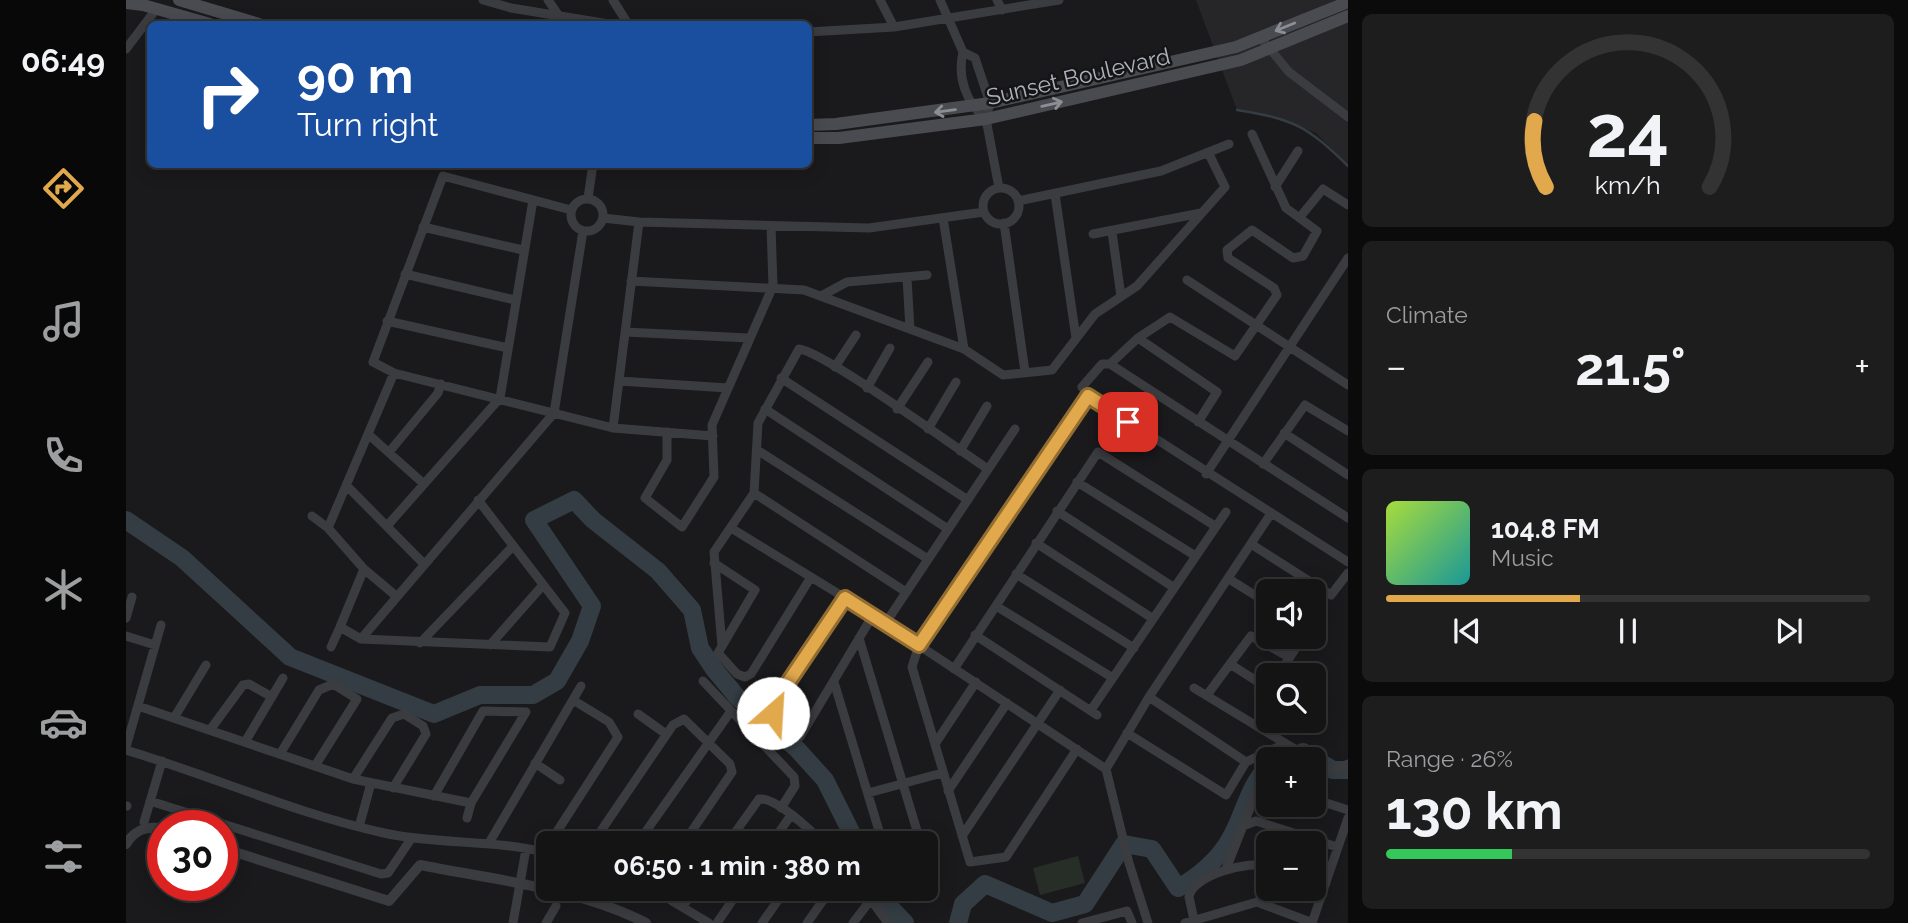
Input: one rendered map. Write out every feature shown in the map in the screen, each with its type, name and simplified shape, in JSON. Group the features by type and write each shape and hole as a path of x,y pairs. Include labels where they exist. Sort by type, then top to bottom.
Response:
{"main road":[{"path":"179,0 249,21"},
{"name":"Sunset Boulevard","path":"812,125 971,107 1236,47 1348,2"},
{"path":"126,3 160,4 202,21"},
{"name":"Sunset Boulevard","path":"812,138 839,138 986,119 1241,60 1348,16"}],"street":[{"path":"483,0 590,21"},
{"path":"548,0 559,16"},
{"path":"613,0 626,21"},
{"path":"880,0 894,27"},
{"path":"940,0 963,52 959,67 971,107 986,119"},
{"path":"997,0 1002,10"},
{"path":"812,32 894,27 949,20 1059,0"},
{"path":"147,21 160,4"},
{"path":"126,49 147,21"},
{"path":"1260,37 1268,49 1306,87 1348,117"},
{"path":"963,52 975,58 990,103 986,119 999,188"},
{"path":"1110,364 1138,338 1170,317 1235,356 1276,291 1228,258 1227,250 1252,230 1299,259 1317,231 1286,208 1252,134"},
{"path":"1018,201 1161,171 1229,144"},
{"path":"1275,187 1298,151"},
{"path":"631,281 705,287 773,286 804,290 964,349 1003,375 1052,370 1095,314 1137,286 1225,187 1208,152"},
{"path":"588,198 592,168"},
{"path":"571,210 443,176 373,362 394,373 613,428 713,436"},
{"path":"999,188 1013,193 1018,201 1017,213 1004,223 994,223 984,212 986,196 999,188"},
{"path":"1300,218 1323,189 1348,205"},
{"path":"1055,194 1076,338"},
{"path":"588,198 598,202 603,218 598,227 583,231 574,225 571,210 578,201 588,198"},
{"path":"387,526 500,398 533,200"},
{"path":"603,218 639,222 869,228 984,212"},
{"path":"1093,234 1203,212"},
{"path":"943,218 964,349"},
{"path":"613,428 639,222"},
{"path":"1004,223 1025,372"},
{"path":"667,432 667,460 645,498 682,527 714,477 712,425 773,286 771,226"},
{"path":"423,227 523,250"},
{"path":"361,639 423,563 554,413 583,231"},
{"path":"1112,232 1121,296"},
{"path":"1206,474 1348,258"},
{"path":"405,274 515,300"},
{"path":"821,296 847,282 928,275"},
{"path":"907,278 910,329"},
{"path":"1187,280 1348,385"},
{"path":"387,321 508,348"},
{"path":"625,331 748,338"},
{"path":"835,367 856,335"},
{"path":"1138,338 1217,391 1198,422"},
{"path":"867,388 890,348"},
{"path":"722,646 714,552 754,493 758,424 780,378 799,349 806,350 835,367 988,469"},
{"path":"897,408 928,362"},
{"path":"1348,519 1110,364 1102,364 1082,387 1088,396 1206,474 1348,562"},
{"path":"327,528 394,373"},
{"path":"780,378 968,500"},
{"path":"619,381 728,388"},
{"path":"928,429 956,382"},
{"path":"390,452 438,393 441,384"},
{"path":"1077,749 1006,857 970,862 912,667 919,645 1088,396"},
{"path":"1263,464 1305,405 1348,431"},
{"path":"960,451 987,406"},
{"path":"765,410 948,529"},
{"path":"885,624 1015,429"},
{"path":"1284,433 1348,475"},
{"path":"368,434 424,484"},
{"path":"757,450 928,559"},
{"path":"954,669 1094,455 1102,453 1215,526"},
{"path":"1077,482 1194,555"},
{"path":"346,485 423,563"},
{"path":"754,493 906,592"},
{"path":"340,627 361,639 550,647 565,613 478,500"},
{"path":"1057,511 1173,587"},
{"path":"975,635 1094,713 1152,618 1226,512"},
{"path":"1106,769 1149,697 1270,515"},
{"path":"312,516 327,528 364,569 396,596"},
{"path":"732,528 873,615 1106,769 1129,863 1148,923"},
{"path":"1036,543 1152,618"},
{"path":"1251,544 1331,595 1335,594 1348,573"},
{"path":"420,643 513,546"},
{"path":"714,563 755,590 722,646 719,658 737,674 745,677 751,674 811,577"},
{"path":"331,647 364,569"},
{"path":"1016,574 1134,648"},
{"path":"1229,579 1256,596"},
{"path":"489,645 543,585"},
{"path":"126,618 132,597"},
{"path":"845,598 772,709 775,717 801,735 873,615"},
{"path":"996,606 1113,678"},
{"path":"161,625 126,749 359,827 411,839 536,849"},
{"path":"126,636 155,645"},
{"path":"1207,695 1251,636 1289,657"},
{"path":"859,638 918,831"},
{"path":"1287,663 1295,649"},
{"path":"1230,664 1256,681"},
{"path":"174,718 206,665"},
{"path":"245,742 284,678"},
{"path":"703,681 794,777 795,786 781,808"},
{"path":"834,682 879,831"},
{"path":"935,744 976,682"},
{"path":"210,730 243,685 249,684 272,697"},
{"path":"280,754 319,690 333,684 357,699 315,766"},
{"path":"489,843 581,687"},
{"path":"1195,688 1290,747"},
{"path":"962,836 1060,690"},
{"path":"1149,697 1246,762"},
{"path":"558,831 618,737 609,722 573,700"},
{"path":"948,791 1007,703"},
{"path":"138,706 353,779 471,803"},
{"path":"434,796 483,711 526,712 471,803 467,818"},
{"path":"646,831 731,711"},
{"path":"353,779 392,718 404,714 423,726 426,734 393,788"},
{"path":"638,714 666,734"},
{"path":"601,831 673,724 684,719 731,765 732,772 691,831"},
{"path":"1127,733 1226,794 1246,762 1284,744"},
{"path":"144,822 162,761"},
{"path":"535,763 560,780"},
{"path":"1326,767 1334,771 1348,764"},
{"path":"868,793 942,773"},
{"path":"359,827 371,783"},
{"path":"1226,869 1256,793"},
{"path":"736,831 759,799 764,798 791,815 808,831"},
{"path":"150,801 381,874 388,873 411,839"},
{"path":"1326,803 1348,810"},
{"path":"780,831 791,815"},
{"path":"1326,883 1348,818"},
{"path":"1243,826 1256,821 1337,846"},
{"path":"126,844 134,832 147,828"},
{"path":"513,923 526,849"},
{"path":"238,853 389,901 420,865 520,885 621,910 646,923"},
{"path":"1256,862 1226,869 1190,891 1189,922 1257,902 1312,923 1320,901"},
{"path":"674,901 709,923"},
{"path":"683,906 687,901"},
{"path":"717,923 732,901"},
{"path":"762,923 778,901"},
{"path":"807,923 823,901"},
{"path":"853,923 870,901"},
{"path":"874,901 888,923"},
{"path":"546,923 556,906"},
{"path":"1082,923 1127,911 1132,923"}],"shaded area":[{"path":"1196,0 1348,0 1348,166 1316,133 1267,115 1237,110"},
{"path":"1078,856 1085,883 1040,895 1033,868"}],"waterway":[{"path":"1237,110 1273,117 1298,126 1348,166"},
{"path":"126,520 182,558 290,657 434,714 480,695 533,695 557,681 580,641 592,606 534,520 574,500 593,520 658,571 692,610 700,648 714,669 738,698 797,749 825,780 850,831"},
{"path":"1326,766 1333,770 1348,770"},
{"path":"958,923 963,904 985,884 1052,913 1085,904 1124,844 1152,849 1178,888 1193,879 1220,854 1235,830 1256,782"},
{"path":"884,901 905,923"}],"route":[{"path":"773,713 772,709 779,696 845,598 919,645 1088,396 1128,422"}]}
